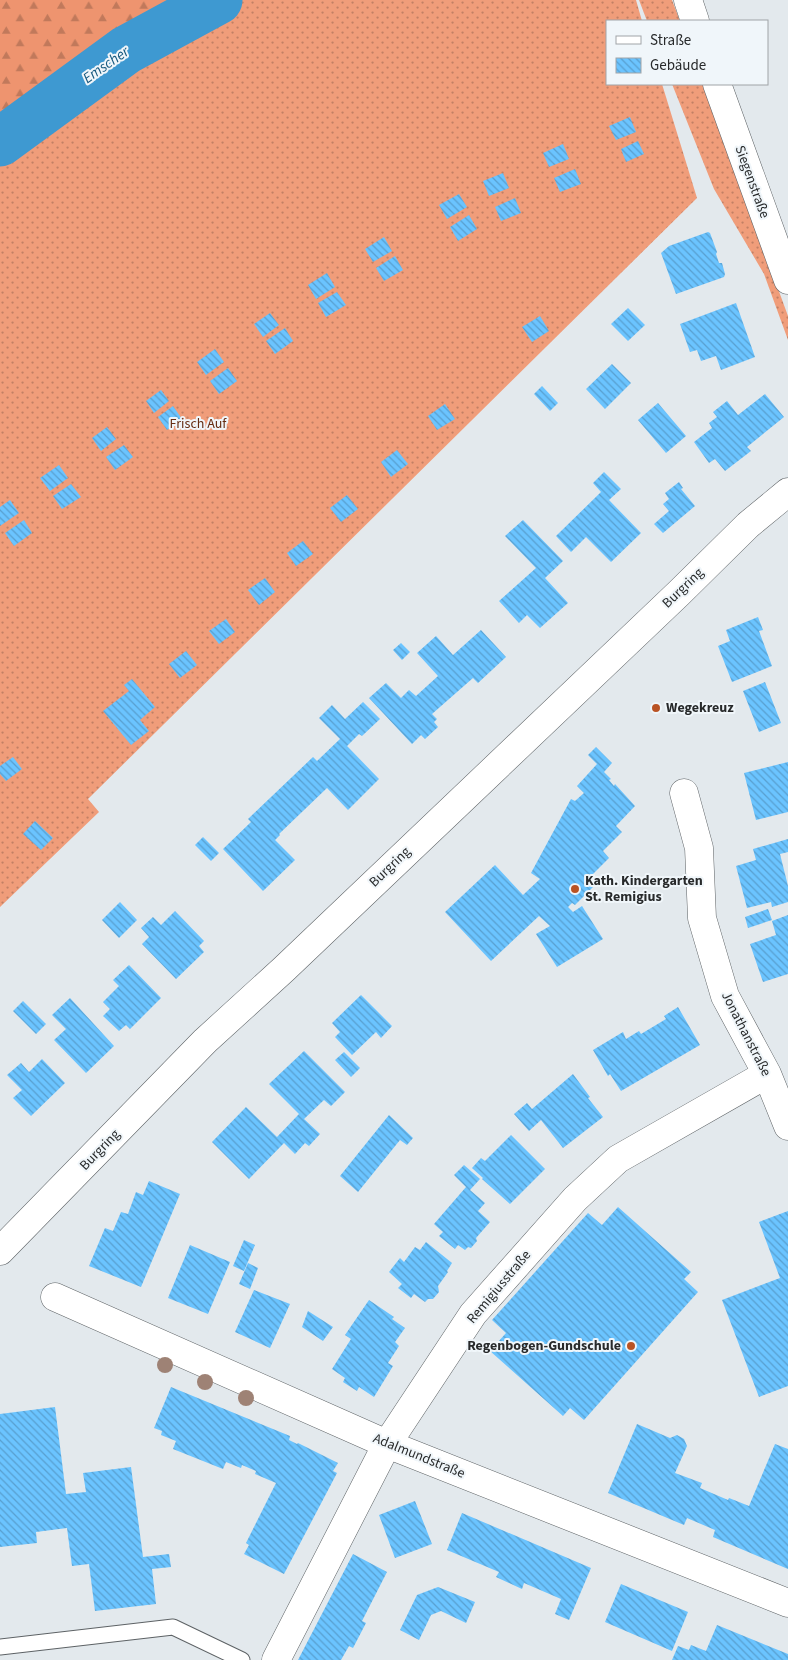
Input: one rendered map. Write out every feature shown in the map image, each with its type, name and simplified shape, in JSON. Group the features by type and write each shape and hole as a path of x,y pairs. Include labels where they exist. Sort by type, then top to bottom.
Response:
{"street":[{"path":"688,0 695,20"},
{"name":"Siegenstraße","path":"717,85 788,280"},
{"name":"Burgring","path":"0,1251 205,1041 299,955 748,525 788,492"},
{"name":"Jonathanstraße","path":"684,793 699,848 702,918 725,996 766,1074 788,1126"},
{"name":"Remigiusstraße","path":"276,1660 387,1444 473,1314 575,1199 618,1159 766,1074"},
{"name":"Adalmundstraße","path":"54,1297 387,1444 788,1603"}],"lane":[{"path":"0,1647 173,1627 242,1660"}],"green space":[{"path":"0,0 218,0 126,50 0,142"},
{"name":"Frisch Auf","path":"218,0 636,0 642,20 606,20 606,85 662,85 697,198 88,799 99,812 0,907 0,142 126,50"},
{"path":"639,0 672,0 680,20 647,20"},
{"path":"672,85 703,85 788,316 788,340 764,274 714,189"}],"building":[{"path":"630,117 636,132 616,140 609,126"},
{"path":"638,141 644,154 626,162 621,149"},
{"path":"563,144 569,159 549,167 543,153"},
{"path":"575,169 581,184 560,192 554,178"},
{"path":"503,173 509,188 489,196 483,181"},
{"path":"459,194 467,207 447,219 439,205"},
{"path":"515,198 521,213 501,221 495,207"},
{"path":"469,215 477,229 458,241 450,227"},
{"path":"708,232 717,252 719,263 722,263 724,277 676,294 661,253 669,246"},
{"path":"384,237 392,251 373,262 365,249"},
{"path":"395,256 403,270 384,281 376,268"},
{"path":"327,273 335,287 316,299 308,285"},
{"path":"337,292 346,305 326,317 318,303"},
{"path":"736,303 755,357 721,370 716,356 701,361 697,350 690,352 680,324"},
{"path":"628,308 645,325 628,341 611,324"},
{"path":"270,313 279,325 263,337 254,324"},
{"path":"540,316 549,331 532,342 522,327"},
{"path":"285,328 293,341 275,354 266,341"},
{"path":"215,349 224,362 206,375 197,362"},
{"path":"612,364 631,383 605,409 586,389"},
{"path":"228,368 237,381 219,394 210,381"},
{"path":"542,386 558,403 550,411 534,394"},
{"path":"161,390 169,401 154,413 146,401"},
{"path":"765,394 784,417 747,447 751,451 725,471 715,459 709,463 694,442 712,428 709,423 717,417 713,412 727,401 738,415"},
{"path":"658,403 686,436 666,453 638,420"},
{"path":"445,404 455,419 437,430 428,416"},
{"path":"173,406 182,419 167,430 158,417"},
{"path":"107,427 116,439 101,451 92,438"},
{"path":"124,445 133,457 115,470 106,457"},
{"path":"397,450 408,464 391,477 381,462"},
{"path":"59,465 68,478 50,491 40,478"},
{"path":"604,472 621,489 609,500 641,533 611,562 586,537 571,552 556,536 601,492 593,483"},
{"path":"679,482 683,488 681,489 695,506 663,533 654,524 669,511 663,504 669,499 665,493"},
{"path":"71,484 81,497 62,509 53,496"},
{"path":"347,495 358,509 341,522 330,508"},
{"path":"10,500 19,513 0,526 0,507"},
{"path":"24,520 32,533 14,546 5,533"},
{"path":"523,520 563,561 545,578 568,603 540,628 527,615 519,623 499,601 536,568 505,536"},
{"path":"303,541 313,554 296,566 287,553"},
{"path":"265,578 275,592 259,605 248,590"},
{"path":"758,617 763,630 759,631 772,666 732,682 718,646 730,641 726,630"},
{"path":"226,619 235,632 219,644 209,631"},
{"path":"481,630 506,657 478,683 473,678 432,714 437,719 434,722 438,727 425,739 421,735 412,744 369,698 386,683 401,698 409,690 416,696 438,676 417,653 436,636 453,655"},
{"path":"401,643 410,652 402,660 393,650"},
{"path":"186,651 197,665 180,678 169,664"},
{"path":"132,679 155,707 140,720 149,731 131,745 103,711 129,691 124,685"},
{"path":"765,682 781,723 759,732 743,691"},
{"path":"363,702 380,719 362,736 359,734 347,746 379,779 348,810 327,788 279,834 275,840 295,860 263,891 223,849 251,822 248,819 313,757 317,761 340,739 319,718 332,705 345,719"},
{"path":"596,747 612,763 604,772 611,779 609,780 635,806 616,826 622,832 603,851 609,858 589,878 595,885 575,905 572,903 568,907 573,912 582,906 603,939 557,967 536,934 550,926 539,916 491,961 445,912 495,865 523,895 540,879 531,873 571,799 575,801 584,793 577,786 597,764 588,755"},
{"path":"13,757 22,769 6,781 0,774 0,766"},
{"path":"788,762 788,812 756,820 744,773"},
{"path":"35,821 53,838 41,850 23,834"},
{"path":"203,837 219,853 211,861 195,845"},
{"path":"788,839 788,852 780,854 788,886 788,902 772,907 771,902 747,908 736,866 756,860 753,849"},
{"path":"120,902 137,920 119,938 102,920"},
{"path":"768,909 772,920 748,928 745,917"},
{"path":"175,911 204,941 199,946 204,952 176,979 142,944 149,937 141,928 153,917 161,925"},
{"path":"788,915 788,974 763,982 750,944 776,935 772,921"},
{"path":"129,965 161,998 130,1029 126,1025 119,1031 103,1016 110,1009 103,1002 119,986 113,980"},
{"path":"361,995 392,1026 381,1038 376,1032 352,1055 335,1037 340,1032 332,1023"},
{"path":"70,998 114,1046 86,1073 54,1040 66,1029 52,1015"},
{"path":"23,1001 46,1024 36,1034 13,1011"},
{"path":"678,1007 700,1045 621,1091 610,1074 608,1076 593,1050 623,1032 626,1039 639,1031 641,1034 666,1019 664,1016"},
{"path":"304,1051 345,1092 331,1106 324,1100 304,1119 320,1134 309,1146 305,1143 295,1154 284,1143 249,1179 212,1142 246,1107 277,1137 299,1114 269,1084"},
{"path":"344,1052 360,1068 351,1077 335,1060"},
{"path":"42,1059 65,1083 31,1116 13,1098 22,1090 7,1075 21,1063 29,1072"},
{"path":"573,1074 603,1117 563,1148 541,1120 529,1131 514,1114 527,1103 532,1109"},
{"path":"389,1115 413,1138 407,1145 400,1140 358,1192 340,1176"},
{"path":"511,1135 545,1169 510,1204 472,1168 481,1158 485,1161"},
{"path":"464,1165 480,1179 470,1190 485,1203 478,1211 490,1222 476,1238 477,1241 471,1248 468,1247 465,1250 458,1245 455,1249 439,1236 443,1232 434,1224 466,1187 454,1175"},
{"path":"149,1181 180,1194 141,1287 89,1266 105,1228 113,1231 121,1212 128,1214 136,1192 143,1195"},
{"path":"618,1207 691,1272 684,1279 698,1292 584,1420 570,1408 563,1416 490,1351 506,1333 492,1320 588,1213 602,1225"},
{"path":"788,1211 788,1386 759,1397 722,1300 780,1278 759,1222"},
{"path":"244,1240 255,1245 244,1271 233,1266"},
{"path":"426,1242 452,1263 438,1286 439,1292 433,1299 428,1299 425,1302 414,1294 411,1298 398,1288 402,1284 389,1272 400,1258 404,1262 415,1247 420,1250"},
{"path":"190,1245 230,1262 208,1314 168,1298"},
{"path":"248,1263 258,1268 250,1289 239,1284"},
{"path":"254,1290 290,1304 270,1348 235,1332"},
{"path":"369,1300 394,1317 392,1319 405,1328 395,1342 399,1346 388,1363 393,1366 374,1397 359,1387 357,1391 343,1382 345,1378 332,1369 351,1339 345,1335"},
{"path":"308,1311 333,1327 323,1341 302,1327"},
{"path":"171,1387 290,1436 289,1440 338,1463 333,1471 337,1473 284,1574 244,1554 249,1545 246,1543 276,1483 255,1474 256,1471 242,1465 241,1468 226,1462 223,1469 173,1449 176,1441 161,1435 162,1431 154,1428"},
{"path":"55,1407 66,1494 86,1492 83,1473 131,1467 143,1557 169,1554 171,1567 152,1569 156,1604 95,1611 89,1564 72,1566 67,1528 36,1532 37,1543 0,1547 0,1414"},
{"path":"637,1424 670,1438 677,1435 684,1439 687,1446 675,1473 702,1483 700,1488 728,1500 729,1498 749,1506 775,1444 788,1449 788,1569 713,1537 715,1530 687,1518 684,1525 608,1493"},
{"path":"415,1501 432,1544 395,1558 379,1515"},
{"path":"462,1513 591,1568 569,1620 555,1614 561,1599 524,1583 522,1589 496,1577 499,1572 447,1550"},
{"path":"353,1554 387,1572 362,1621 366,1623 353,1648 349,1646 341,1660 298,1660"},
{"path":"621,1584 688,1612 672,1651 605,1622"},
{"path":"438,1587 475,1602 466,1623 441,1611 431,1615 419,1640 400,1630 417,1595"},
{"path":"717,1625 788,1654 788,1660 672,1660 678,1646 689,1650 691,1645 706,1651"}],"waterway":[{"name":"Emscher","path":"0,142 126,50 218,0"}],"place":[{"name":"Wegekreuz","path":"656,708"},
{"name":"Kath. Kindergarten St. Remigius","path":"575,889"},
{"name":"Regenbogen-Gundschule","path":"631,1346"}]}
